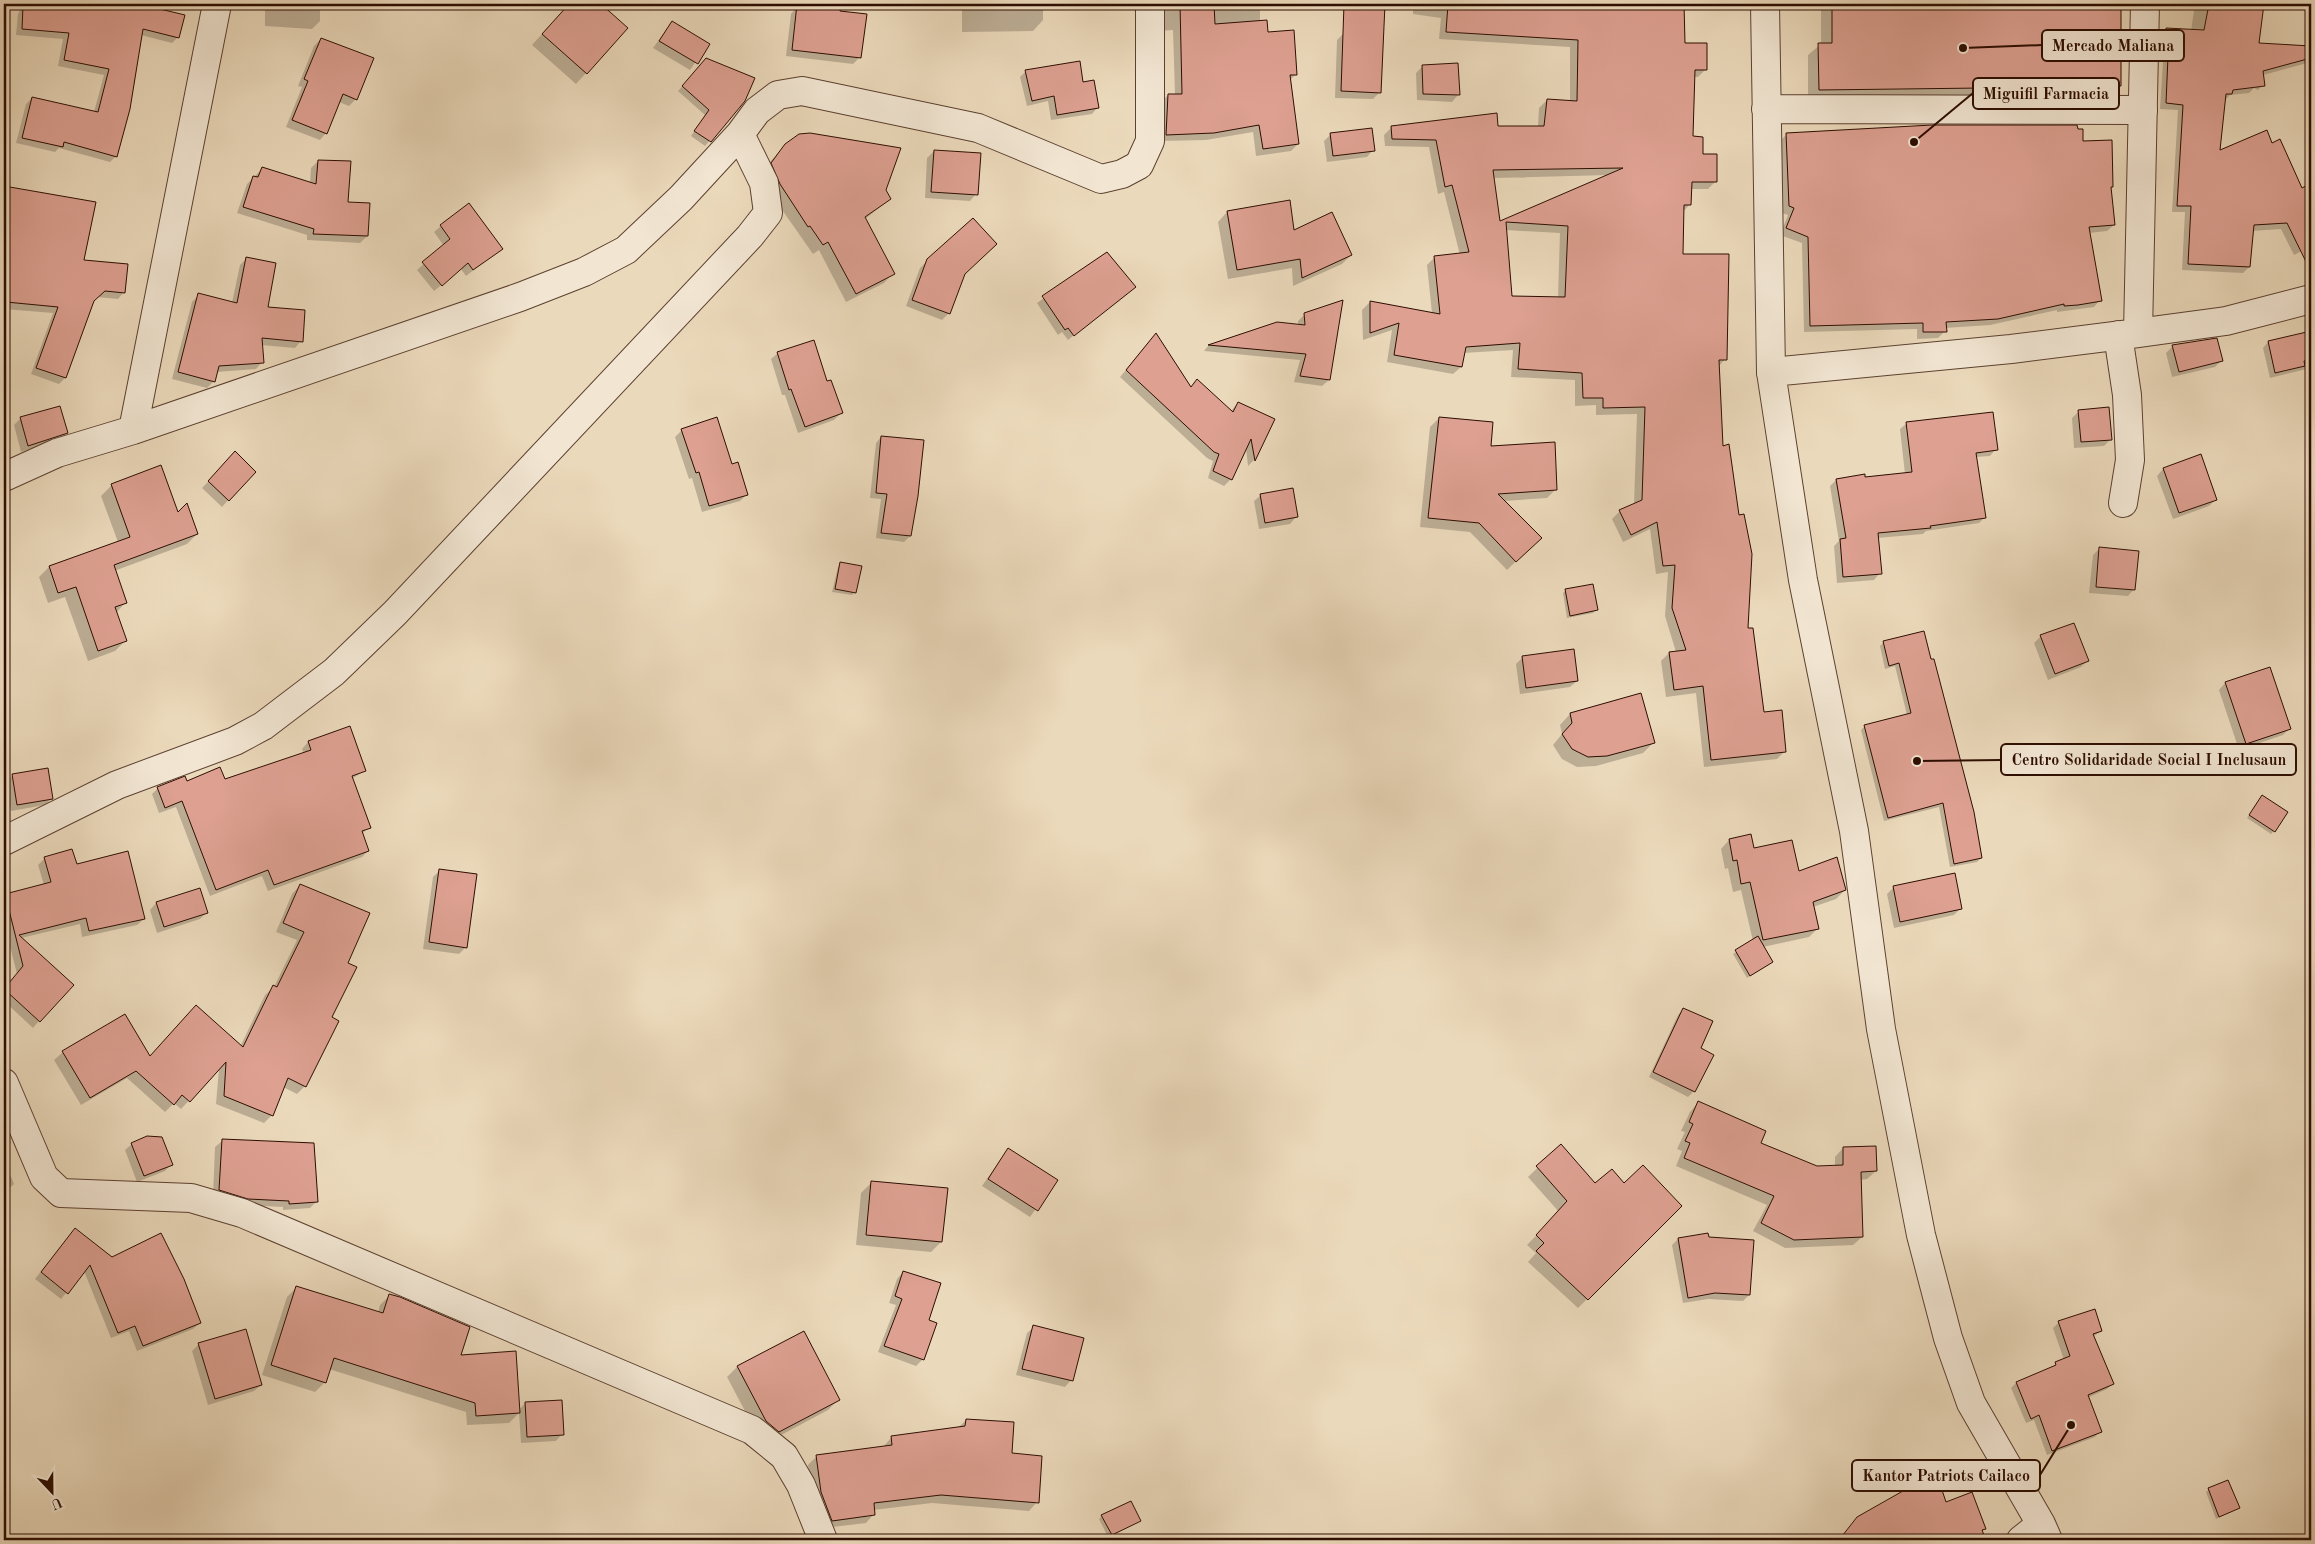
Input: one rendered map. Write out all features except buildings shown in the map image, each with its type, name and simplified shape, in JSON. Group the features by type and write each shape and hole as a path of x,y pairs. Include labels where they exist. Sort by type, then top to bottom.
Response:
{"street":[{"path":"133,430 218,4"},
{"path":"4,476 57,454 133,430 511,300 584,272 626,250 681,198 740,134 757,110 778,95 802,91 978,128 1101,179 1122,174 1139,165 1150,141 1150,4"},
{"path":"1765,4 1771,372 1803,580 1854,831 1881,1030 1921,1235 1948,1338 1971,1402 2037,1535"},
{"path":"2123,503 2130,460 2127,395 2128,334 2143,110 2145,4"},
{"path":"1766,108 2143,110"},
{"path":"4,841 116,785 235,740 256,730 334,672 436,569 743,243 768,213 764,183 740,134"},
{"path":"1771,372 2011,349 2226,321 2311,299"},
{"path":"4,1083 44,1177 61,1193 191,1198 242,1213 752,1430 784,1456 800,1485 823,1540"}],"place":[{"name":"Mercado Maliana","path":"1963,48"},
{"name":"Miguifil Farmacia","path":"1914,142"},
{"name":"Centro Solidaridade Social I Inclusaun","path":"1917,761"},
{"name":"Kantor Patriots Cailaco","path":"2071,1425"}]}
